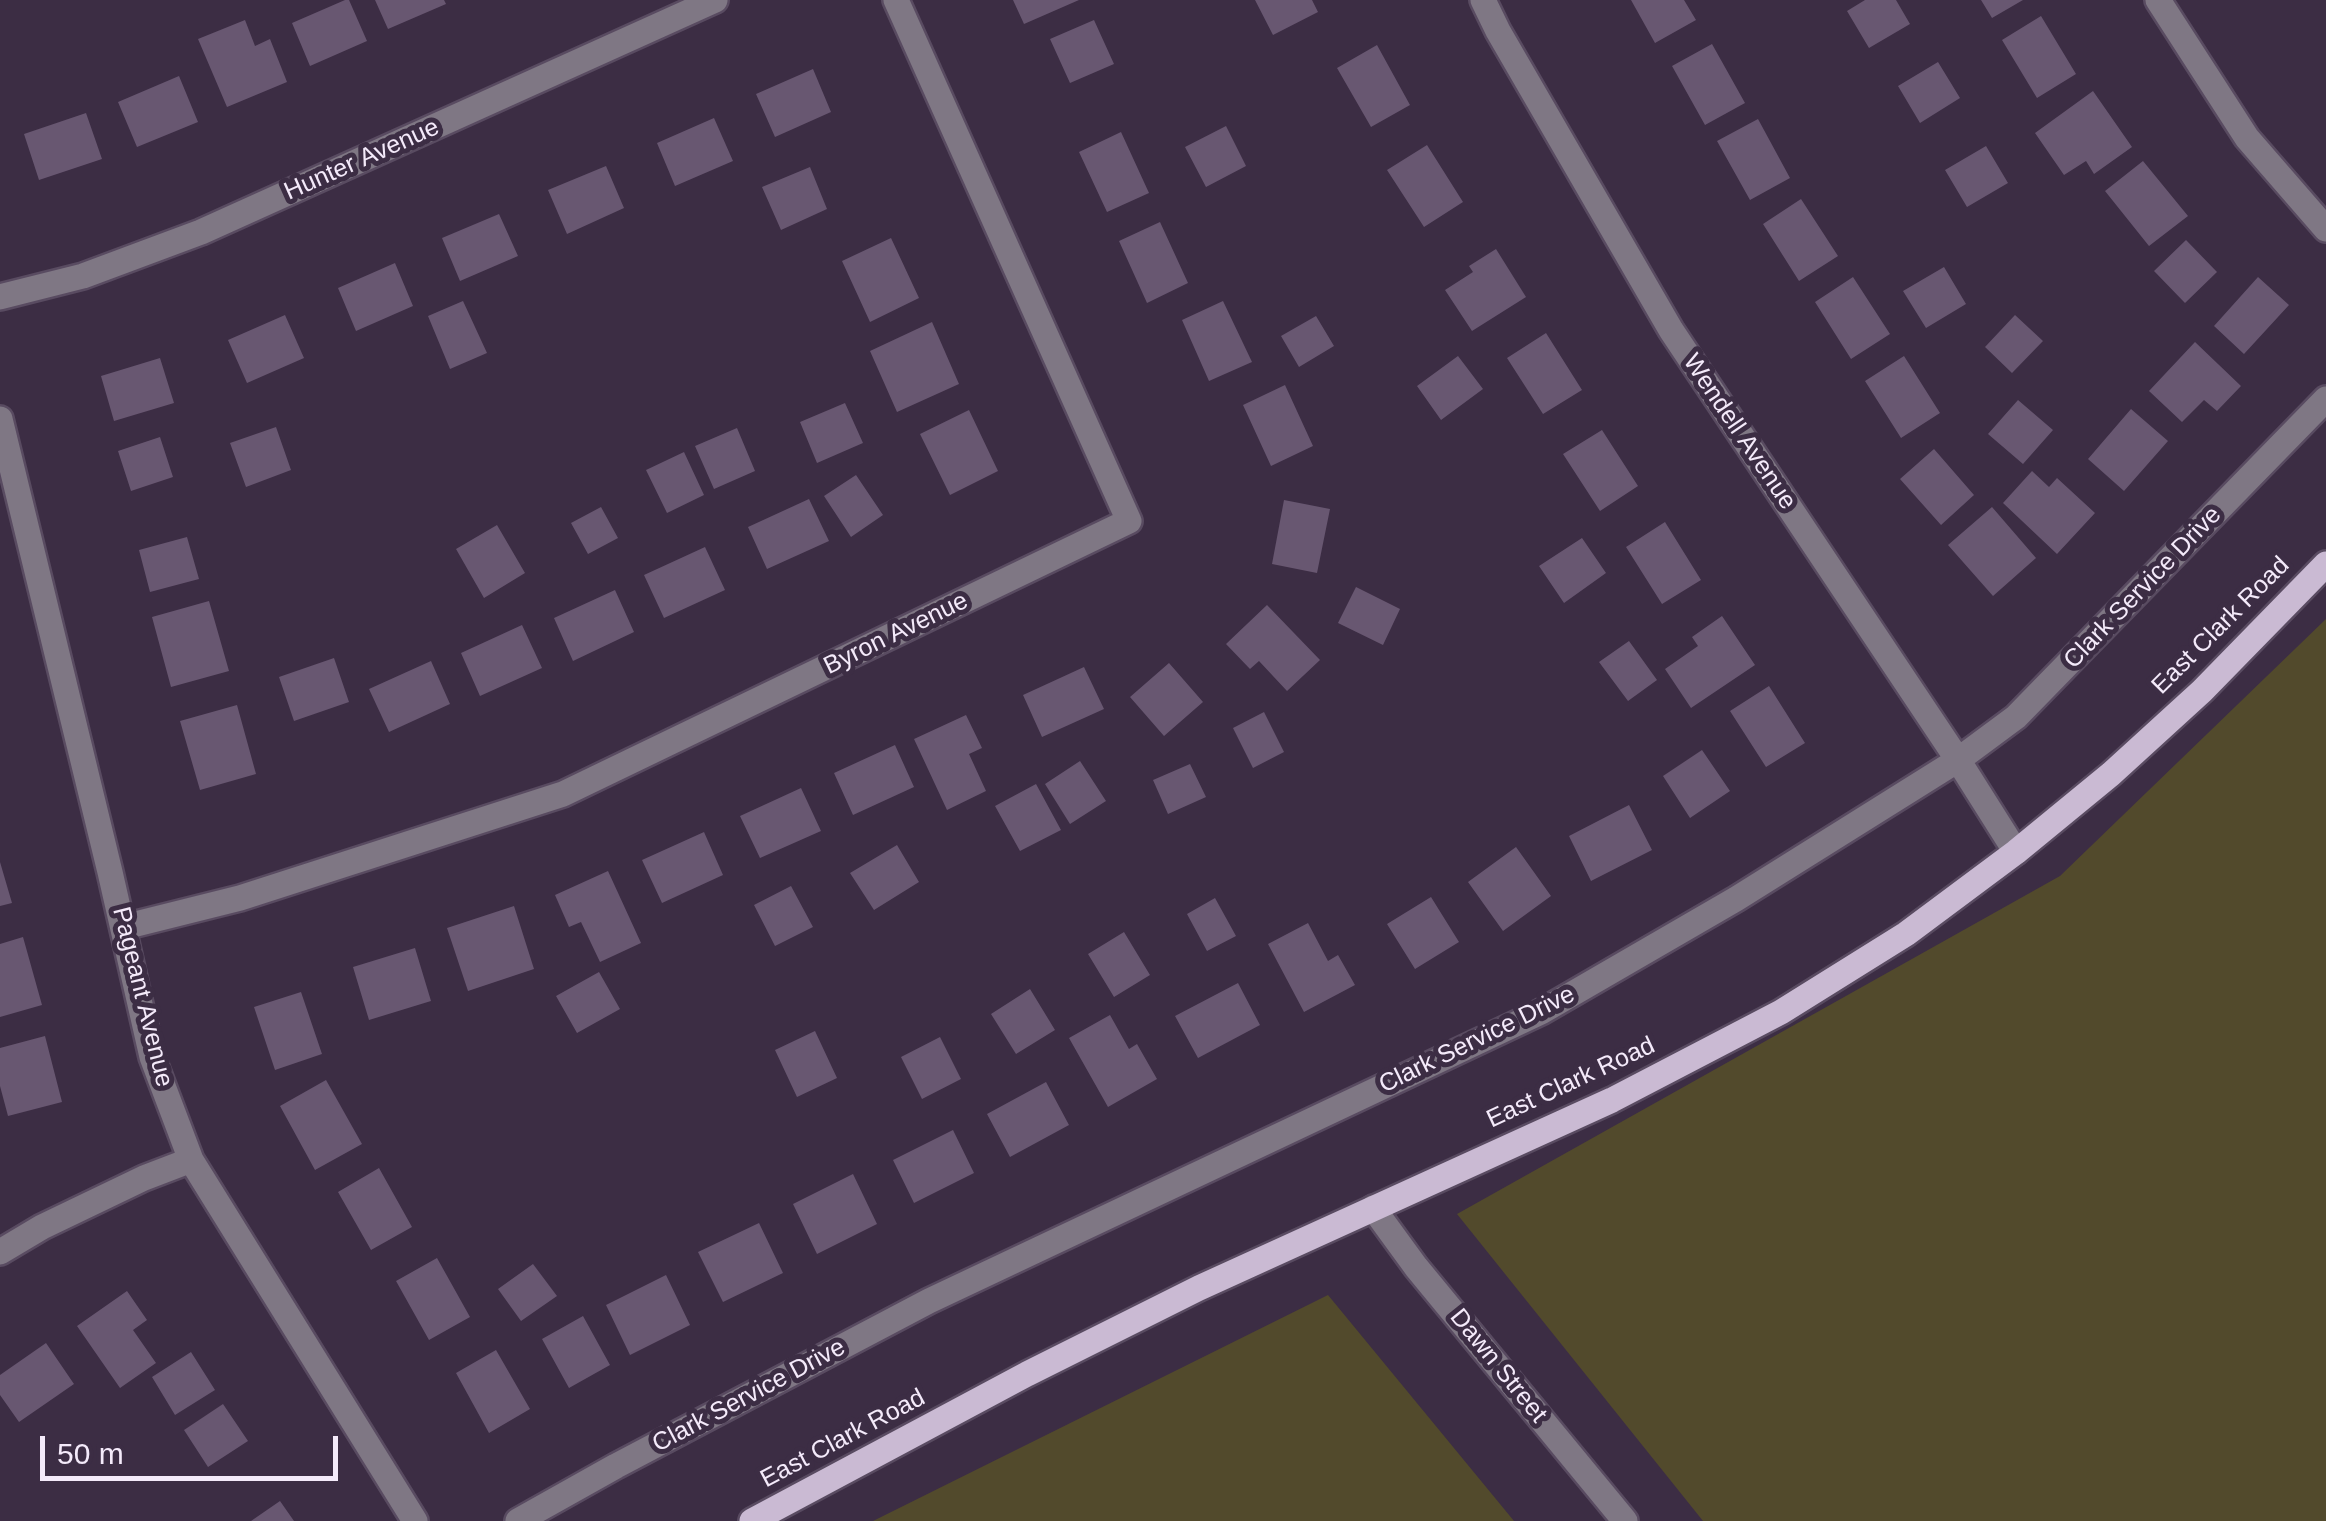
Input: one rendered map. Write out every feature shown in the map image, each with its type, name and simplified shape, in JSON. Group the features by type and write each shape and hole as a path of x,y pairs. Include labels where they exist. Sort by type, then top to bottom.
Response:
{"main road":[{"name":"East Clark Road","path":"752,1521 1199,1288 1612,1100 1782,1012 1906,934 2016,852 2202,691 2326,564"}],"street":[{"name":"Hunter Avenue","path":"0,297 83,276 187,238 716,0"},
{"name":"Byron Avenue","path":"124,927 240,898 563,794 1129,522 896,0"},
{"name":"Wendell Avenue","path":"1482,0 1671,330 2016,852"},
{"path":"2158,0 2247,138 2326,229"},
{"name":"Clark Service Drive","path":"518,1521 929,1301 1540,1012 1736,899 1958,760 2016,717 2326,399"},
{"name":"Pageant Avenue","path":"0,419 124,927 152,1058 191,1160 415,1521"},
{"path":"0,1252 42,1227 191,1160"},
{"name":"Dawn Street","path":"1374,1208 1416,1267 1625,1521"}],"shaded area":[{"path":"2326,619 2326,1521 1703,1521 1457,1214 2060,876"},
{"path":"1328,1295 1514,1521 873,1521"}],"building":[{"path":"349,0 367,41 310,66 292,23"},
{"path":"375,0 444,0 446,4 388,29"},
{"path":"1013,0 1079,0 1024,24"},
{"path":"1255,0 1312,0 1318,12 1273,35"},
{"path":"1631,0 1684,0 1696,20 1655,43"},
{"path":"1865,0 1896,0 1910,24 1869,48 1847,11"},
{"path":"1981,0 2023,0 1992,18"},
{"path":"2041,16 2076,74 2037,98 2002,40"},
{"path":"245,20 255,46 270,39 287,82 227,107 198,39"},
{"path":"1094,20 1114,64 1070,83 1050,39"},
{"path":"1712,44 1745,103 1705,125 1672,66"},
{"path":"1377,45 1410,105 1371,127 1337,68"},
{"path":"1938,62 1960,98 1920,123 1898,86"},
{"path":"813,69 831,112 775,137 756,94"},
{"path":"179,76 198,122 137,147 118,102"},
{"path":"2093,91 2132,147 2094,174 2086,161 2064,175 2035,133"},
{"path":"86,113 102,159 39,180 24,134"},
{"path":"714,118 733,161 675,186 657,143"},
{"path":"1758,119 1790,178 1750,200 1717,141"},
{"path":"1226,126 1246,166 1206,187 1185,147"},
{"path":"1121,132 1149,193 1107,212 1079,152"},
{"path":"1427,145 1463,202 1424,227 1387,170"},
{"path":"1986,146 2008,183 1967,207 1945,170"},
{"path":"2143,161 2188,216 2149,246 2105,191"},
{"path":"606,166 624,208 567,234 548,190"},
{"path":"810,167 827,209 781,230 762,187"},
{"path":"1801,199 1838,256 1799,281 1763,224"},
{"path":"499,214 518,256 460,281 442,238"},
{"path":"1160,222 1188,283 1147,303 1119,241"},
{"path":"891,238 919,298 870,322 842,261"},
{"path":"2186,240 2217,272 2185,303 2154,271"},
{"path":"1496,249 1526,297 1472,331 1445,290 1473,272 1469,266"},
{"path":"395,263 413,306 356,331 338,288"},
{"path":"1944,267 1966,304 1926,328 1903,291"},
{"path":"1853,277 1890,334 1851,359 1815,302"},
{"path":"2258,277 2289,305 2244,354 2214,326"},
{"path":"463,301 487,353 450,369 428,316"},
{"path":"1223,301 1252,362 1209,381 1182,320"},
{"path":"285,315 304,358 247,383 228,340"},
{"path":"2015,315 2043,341 2012,373 1985,347"},
{"path":"1316,316 1334,346 1299,367 1281,336"},
{"path":"932,322 959,384 897,412 870,351"},
{"path":"1546,333 1582,390 1543,414 1507,358"},
{"path":"2195,342 2241,386 2217,411 2204,400 2182,422 2149,391"},
{"path":"1458,356 1483,389 1441,420 1417,386"},
{"path":"1904,356 1940,413 1901,438 1865,381"},
{"path":"160,358 174,403 114,421 101,376"},
{"path":"1285,385 1313,446 1271,466 1243,405"},
{"path":"2018,400 2053,430 2023,464 1988,434"},
{"path":"845,403 863,443 817,463 800,422"},
{"path":"2131,409 2168,441 2124,491 2088,459"},
{"path":"969,410 998,471 950,495 920,434"},
{"path":"276,427 291,470 246,487 230,443"},
{"path":"737,428 755,471 714,489 695,446"},
{"path":"1602,430 1638,486 1600,511 1563,454"},
{"path":"160,437 173,477 131,491 118,451"},
{"path":"1934,449 1974,495 1941,525 1900,479"},
{"path":"684,452 704,495 667,513 646,470"},
{"path":"2032,471 2049,487 2057,478 2095,513 2057,554 2003,503"},
{"path":"856,475 883,515 851,537 824,496"},
{"path":"809,499 829,541 767,569 748,527"},
{"path":"1284,500 1330,509 1317,573 1272,564"},
{"path":"601,507 618,538 588,554 571,523"},
{"path":"1992,507 2036,558 1993,596 1948,545"},
{"path":"1665,522 1701,580 1662,604 1626,547"},
{"path":"497,525 525,573 484,598 456,549"},
{"path":"187,537 199,579 150,592 139,550"},
{"path":"1582,538 1606,573 1564,603 1539,566"},
{"path":"705,547 725,590 664,618 644,575"},
{"path":"1356,587 1400,609 1383,645 1338,623"},
{"path":"615,590 634,632 573,661 554,618"},
{"path":"209,601 229,671 171,687 152,617"},
{"path":"1267,605 1320,660 1287,691 1259,661 1250,669 1226,644"},
{"path":"1722,616 1755,665 1691,708 1665,669 1698,646 1692,637"},
{"path":"522,625 542,668 480,696 461,653"},
{"path":"1629,641 1657,680 1628,701 1599,662"},
{"path":"334,658 349,702 294,721 279,677"},
{"path":"431,661 450,704 389,732 369,689"},
{"path":"1169,663 1203,702 1164,736 1130,697"},
{"path":"1084,667 1104,709 1042,737 1023,695"},
{"path":"1769,686 1805,743 1766,767 1730,711"},
{"path":"237,705 256,774 200,790 180,721"},
{"path":"1264,712 1284,752 1253,768 1233,728"},
{"path":"966,715 982,748 969,754 986,791 947,810 914,739"},
{"path":"895,745 914,787 853,815 834,773"},
{"path":"1702,750 1730,791 1690,818 1663,776"},
{"path":"1080,761 1106,801 1070,824 1045,784"},
{"path":"1190,764 1206,797 1168,814 1153,780"},
{"path":"1036,784 1061,830 1020,851 995,806"},
{"path":"801,788 821,831 760,858 740,816"},
{"path":"1629,805 1652,850 1591,881 1569,836"},
{"path":"704,832 723,875 662,903 642,860"},
{"path":"897,845 919,882 874,910 850,873"},
{"path":"1516,847 1551,896 1503,931 1468,882"},
{"path":"0,862 12,903 0,906"},
{"path":"608,871 641,943 600,962 581,922 569,927 555,895"},
{"path":"791,886 813,927 775,946 754,905"},
{"path":"1431,897 1459,942 1415,969 1387,924"},
{"path":"1215,898 1236,936 1207,951 1187,914"},
{"path":"514,906 534,969 468,991 447,928"},
{"path":"1308,923 1328,961 1338,955 1355,985 1304,1012 1268,944"},
{"path":"1124,932 1150,975 1114,997 1088,954"},
{"path":"23,937 42,1005 0,1017 0,944"},
{"path":"415,948 431,1001 369,1020 353,967"},
{"path":"599,972 620,1009 577,1033 556,996"},
{"path":"1238,983 1260,1025 1198,1058 1175,1016"},
{"path":"1030,989 1055,1030 1016,1054 991,1014"},
{"path":"301,992 322,1054 275,1070 254,1007"},
{"path":"1110,1015 1129,1049 1137,1044 1157,1079 1108,1107 1069,1038"},
{"path":"815,1031 837,1078 797,1097 775,1050"},
{"path":"45,1036 62,1102 8,1116 0,1086 0,1048"},
{"path":"940,1037 961,1079 922,1099 901,1057"},
{"path":"326,1080 362,1144 315,1170 280,1106"},
{"path":"1046,1082 1069,1125 1010,1157 987,1114"},
{"path":"953,1130 974,1173 914,1203 893,1160"},
{"path":"379,1168 412,1227 371,1250 338,1192"},
{"path":"853,1174 877,1224 817,1254 793,1204"},
{"path":"759,1223 783,1273 723,1302 698,1252"},
{"path":"437,1258 470,1317 429,1340 396,1281"},
{"path":"533,1264 557,1296 521,1321 498,1289"},
{"path":"666,1275 690,1325 630,1355 606,1305"},
{"path":"127,1291 147,1320 133,1330 156,1363 120,1388 77,1326"},
{"path":"583,1316 610,1365 569,1388 542,1339"},
{"path":"46,1343 74,1384 19,1422 0,1395 0,1375"},
{"path":"496,1350 530,1409 489,1433 456,1373"},
{"path":"191,1352 215,1390 175,1415 152,1377"},
{"path":"223,1404 248,1441 208,1467 184,1430"},
{"path":"280,1501 294,1521 251,1521"}]}
